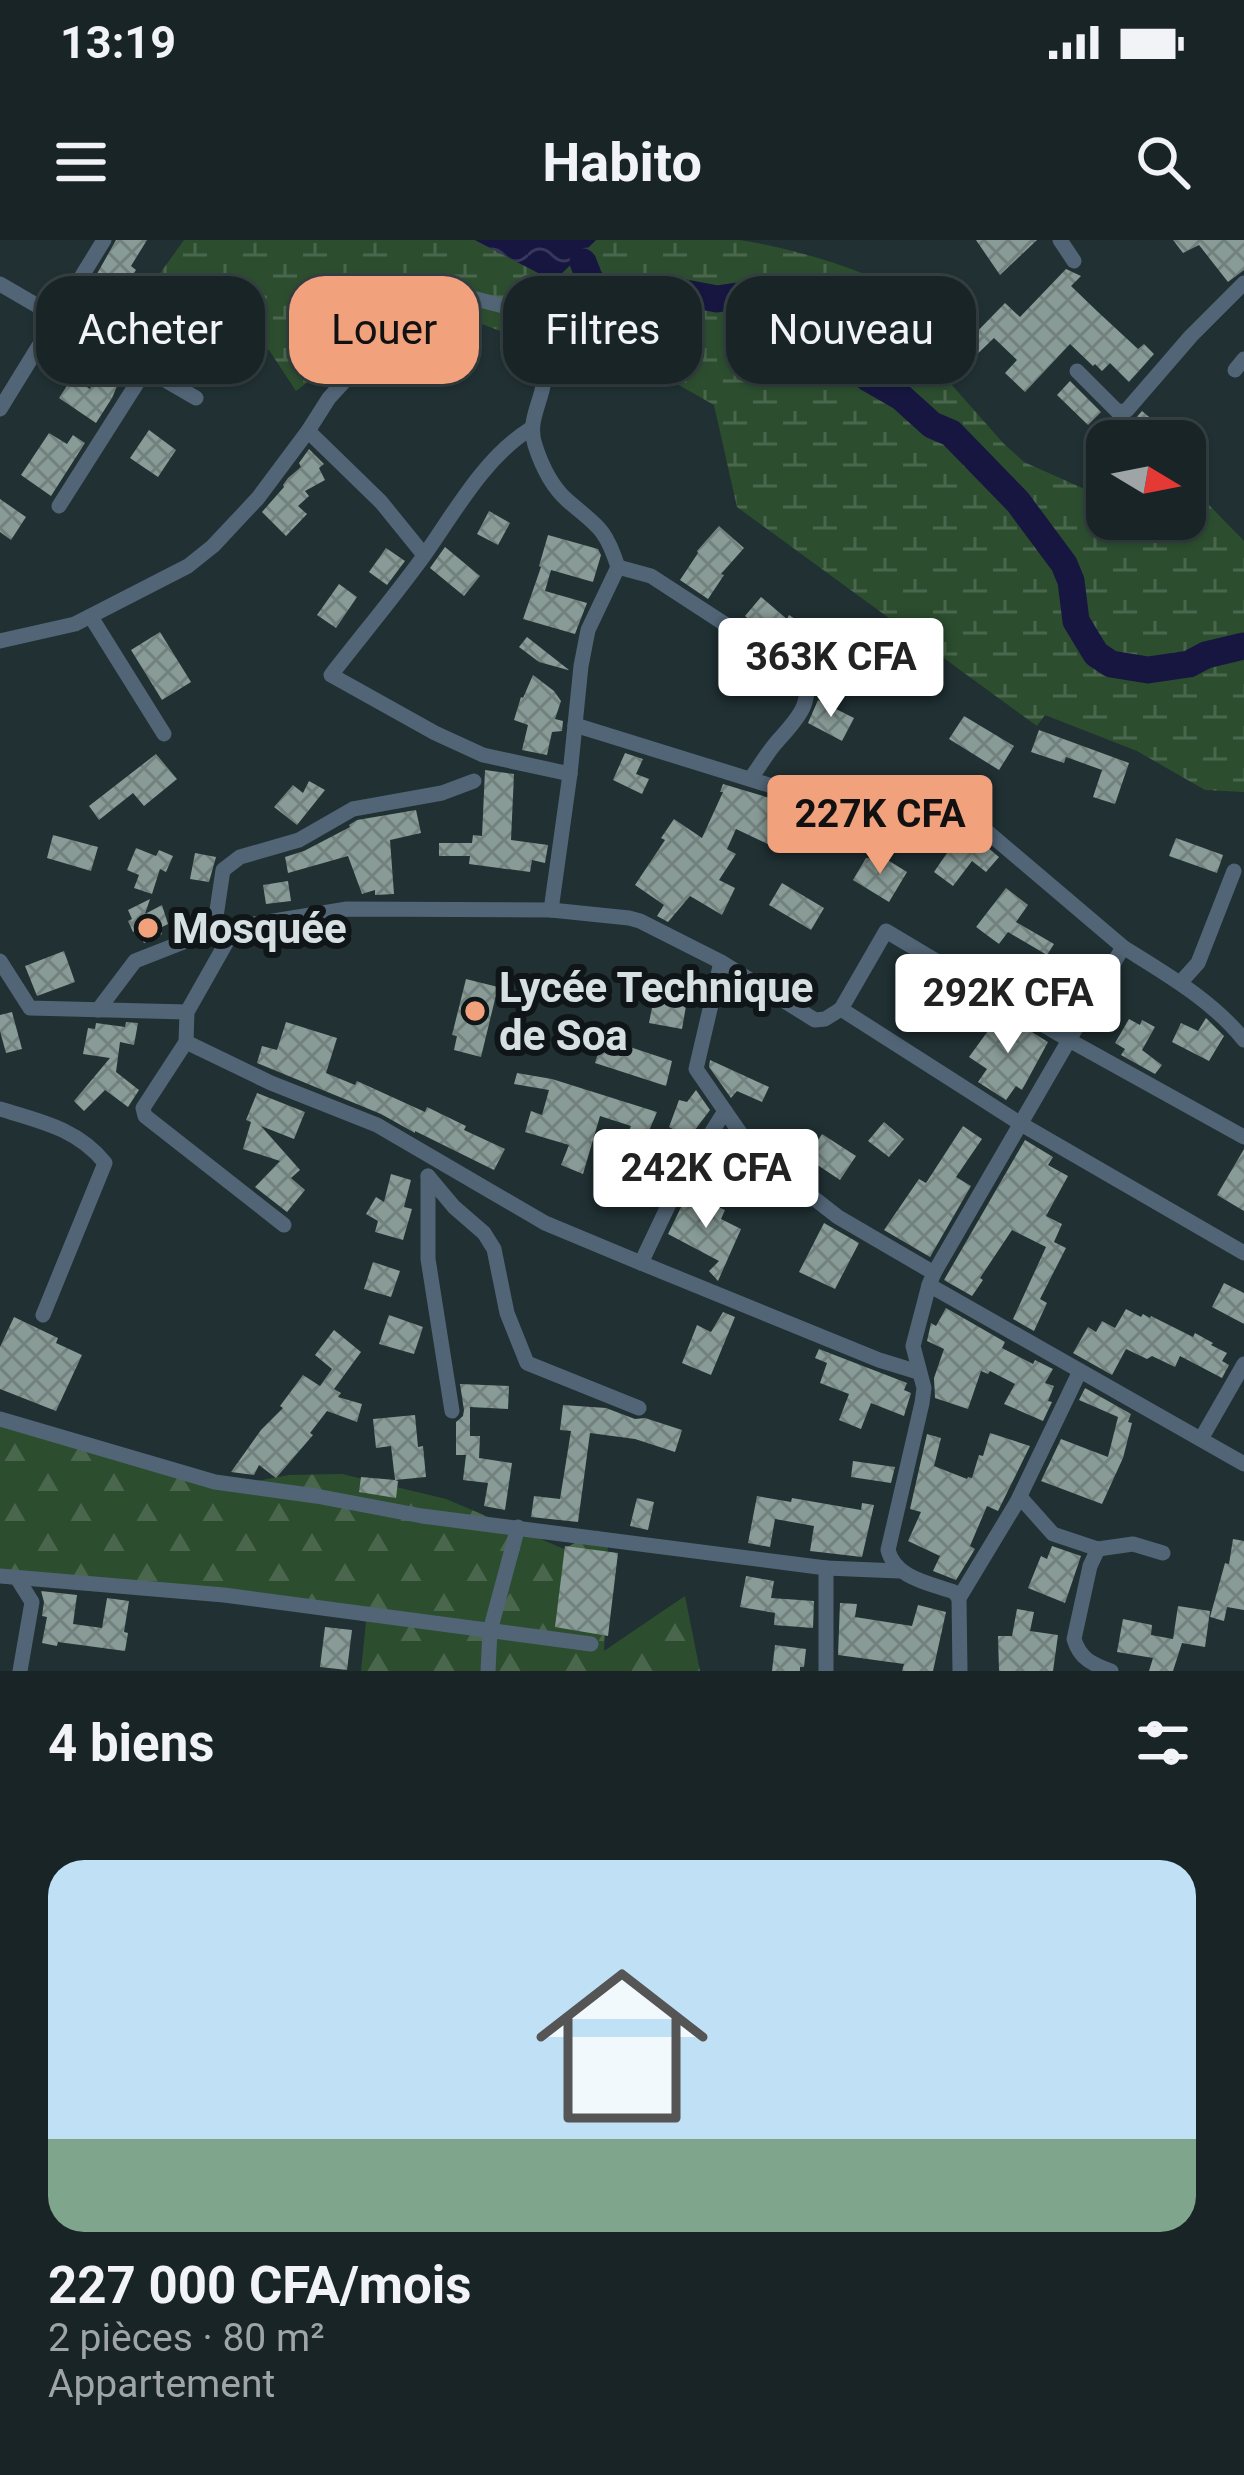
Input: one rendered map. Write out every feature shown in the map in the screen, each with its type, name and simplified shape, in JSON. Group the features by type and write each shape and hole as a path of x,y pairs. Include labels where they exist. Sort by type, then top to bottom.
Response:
{"street":[{"path":"82,276 104,240"},
{"path":"1060,240 1074,261"},
{"path":"1077,371 1118,412 1127,410 1244,283"},
{"path":"0,284 36,304"},
{"path":"0,640 75,624 188,566 258,498 351,374 454,292 526,312 556,295 535,335 545,376 530,429 544,469 567,501 594,520 610,542 619,567 588,630 580,666 551,910"},
{"path":"0,409 36,352"},
{"path":"59,506 136,384"},
{"path":"172,384 196,398"},
{"path":"530,429 484,469 332,675 435,733 483,754 570,774"},
{"path":"308,431 381,502 424,555"},
{"path":"619,567 651,576 800,673 806,682 802,712 751,778"},
{"path":"91,616 164,734"},
{"path":"574,725 751,778 819,805 863,845 882,848 976,823 1123,947 1180,983 1244,1040"},
{"path":"284,1225 145,1116 143,1108 186,1042 187,1012 222,933 224,869 240,857 299,841 353,808 442,794 474,781"},
{"path":"1180,983 1198,963 1234,871"},
{"path":"98,1010 135,962 248,926 347,909 551,910 640,921 721,962 814,1020 825,1019 841,1009 886,931 1244,1137"},
{"path":"898,1571 888,1550 922,1403 924,1388 914,1346 932,1279 1123,947"},
{"path":"0,961 30,1008 187,1012"},
{"path":"721,962 696,1069 745,1143 838,1217 932,1279 1080,1371 1244,1464"},
{"path":"841,1009 1021,1124 1244,1253"},
{"path":"186,1042 271,1083 377,1125 545,1222 918,1372"},
{"path":"0,1109 56,1126 90,1144 105,1163 44,1315"},
{"path":"640,1262 678,1185 724,1111"},
{"path":"429,1155 428,1258 452,1411"},
{"path":"428,1176 494,1249 507,1313 527,1363 639,1408"},
{"path":"1201,1439 1244,1364"},
{"path":"960,1671 959,1598 1020,1497 1080,1371"},
{"path":"0,1419 214,1482 422,1516 826,1568 898,1571 959,1598"},
{"path":"1020,1497 1053,1534 1098,1549 1133,1544 1163,1553"},
{"path":"488,1671 490,1631 518,1527"},
{"path":"1098,1549 1074,1639 1087,1661 1111,1671"},
{"path":"826,1568 826,1671"},
{"path":"9,1577 224,1594 591,1644"},
{"path":"9,1577 32,1601 20,1671"}],"green space":[{"path":"184,240 475,240 543,276 503,276 503,332 479,323 479,276 289,276 289,380 265,347 265,276 158,276"},
{"path":"596,240 738,240 785,249 868,276 726,276 726,384 951,384 1024,462 1086,490 1086,540 1206,540 1209,505 1244,541 1244,792 1205,790 1137,751 1045,715 1037,726 737,507 714,405 677,384 702,384 702,276 558,276"},
{"path":"0,1414 235,1485 289,1475 342,1474 446,1499 564,1549 598,1530 608,1540 604,1651 685,1596 700,1671 361,1671 366,1622 316,1606 0,1576"}],"water":[{"path":"475,240 596,240 559,276 544,276"}],"building":[{"path":"116,240 147,240 131,266 136,270 132,276 96,276"},
{"path":"976,240 1037,240 1000,275"},
{"path":"1173,240 1244,240 1244,270 1228,282 1199,245 1183,253"},
{"path":"1066,269 1081,276 1071,286 1138,349 1144,344 1154,354 1129,382 1110,363 1102,371 1093,366 1070,344 1025,392 1005,373 1017,360 994,338 976,355 976,333 1005,303 1020,317"},
{"path":"1070,381 1101,412 1086,423 1057,395"},
{"path":"68,384 90,389 92,384 118,384 96,423 59,398"},
{"path":"149,430 176,450 158,477 130,458"},
{"path":"49,433 67,444 73,435 85,443 51,496 21,475"},
{"path":"309,449 324,464 319,468 325,480 305,491 309,496 298,506 307,514 286,536 262,512 301,467"},
{"path":"0,499 26,517 11,540 0,532"},
{"path":"489,511 510,523 498,545 477,534"},
{"path":"719,526 744,548 721,574 708,599 680,580"},
{"path":"548,535 598,549 601,555 593,582 551,570 545,591 587,603 575,634 523,619"},
{"path":"445,547 480,576 464,596 430,568"},
{"path":"386,548 405,561 387,585 369,572"},
{"path":"339,584 357,597 336,628 317,615"},
{"path":"761,597 787,619 789,615 828,641 811,667 745,616"},
{"path":"160,632 191,682 162,700 131,650"},
{"path":"527,637 569,670 539,662 519,647"},
{"path":"731,643 791,681 786,694 723,656"},
{"path":"533,675 561,701 555,719 563,721 562,731 552,732 547,755 522,750 528,725 514,720"},
{"path":"818,700 854,718 842,741 808,723"},
{"path":"964,716 1014,746 999,770 949,739"},
{"path":"1039,730 1129,763 1115,804 1093,797 1102,770 1066,757 1064,763 1031,752"},
{"path":"625,753 643,759 636,774 649,779 642,794 613,780"},
{"path":"156,754 177,779 144,806 133,793 99,820 89,806"},
{"path":"485,770 514,774 511,840 548,845 545,863 532,860 530,872 469,864 470,856 439,856 439,843 472,843 473,835 482,836"},
{"path":"309,781 325,790 297,825 274,807 293,785 303,793"},
{"path":"723,784 796,809 792,819 787,817 774,847 736,829 727,849 736,854 719,880 735,888 722,915 690,896 668,922 657,916 664,905 635,885 674,819 702,838"},
{"path":"416,810 421,833 390,840 394,894 375,895 375,890 362,894 348,856 288,873 285,857 357,820"},
{"path":"53,835 98,847 91,871 47,858"},
{"path":"974,836 999,857 986,872 972,861 953,886 934,872 955,841"},
{"path":"1176,838 1223,855 1217,873 1169,856"},
{"path":"136,848 173,856 166,872 160,869 152,894 134,888 139,875 127,870"},
{"path":"195,853 216,857 209,882 190,879"},
{"path":"866,858 886,859 907,872 889,902 853,880"},
{"path":"288,881 291,901 266,904 263,885"},
{"path":"782,883 824,908 811,930 769,905"},
{"path":"1006,888 1028,905 1016,922 1054,944 1047,955 1008,932 999,944 976,927"},
{"path":"150,899 145,914 162,905 168,924 160,928 162,934 144,943 137,930 133,932 128,910"},
{"path":"64,951 75,982 37,996 25,966"},
{"path":"1034,969 1069,988 1057,1011 1050,1007 1046,1012 1022,992"},
{"path":"658,977 690,983 682,1029 649,1023"},
{"name":"Lycée Technique de Soa","path":"466,979 498,987 481,1057 454,1050 457,1036 452,1035"},
{"path":"12,1012 22,1049 6,1053 0,1015"},
{"path":"1001,1013 1048,1042 1022,1090 1016,1086 1006,1100 978,1082 987,1069 969,1057"},
{"path":"1206,1018 1224,1036 1209,1061 1172,1042 1181,1023 1198,1031"},
{"path":"1129,1019 1155,1027 1142,1050 1162,1065 1155,1074 1121,1055 1125,1049 1115,1043"},
{"path":"126,1022 138,1023 134,1045 120,1042 116,1072 139,1090 128,1107 105,1090 84,1111 74,1101 110,1058 83,1054 88,1028 95,1029 96,1023 125,1027"},
{"path":"286,1022 337,1038 326,1073 355,1085 357,1081 425,1112 427,1107 505,1149 494,1170 381,1114 257,1063 262,1046 277,1050"},
{"path":"603,1038 672,1061 666,1086 595,1063"},
{"path":"710,1060 769,1087 762,1102 737,1091 731,1098 709,1067"},
{"path":"517,1073 552,1079 657,1112 640,1152 672,1170 655,1200 637,1189 646,1172 617,1160 631,1126 600,1116 583,1174 561,1165 569,1145 525,1132 531,1111 542,1115 549,1090 514,1084"},
{"path":"696,1090 710,1110 689,1138 669,1127 679,1100 687,1102"},
{"path":"257,1093 305,1112 294,1139 261,1126 300,1170 291,1178 305,1190 287,1212 255,1187 280,1161 243,1149 251,1122 246,1120"},
{"path":"884,1122 904,1139 889,1157 868,1141"},
{"path":"963,1126 982,1139 956,1177 971,1186 930,1257 884,1230 919,1179 926,1183"},
{"path":"822,1134 856,1156 840,1180 807,1158"},
{"path":"1025,1140 1053,1157 1048,1165 1068,1176 1046,1216 1062,1224 1054,1242 1066,1248 1040,1299 1047,1303 1034,1331 1013,1319 1046,1247 1012,1230 972,1296 944,1280"},
{"path":"1244,1149 1244,1211 1217,1195"},
{"path":"391,1174 411,1180 404,1207 412,1209 403,1240 375,1232 378,1221 366,1214 376,1197 384,1202"},
{"path":"688,1193 725,1210 721,1219 741,1229 718,1281 709,1271 719,1261 668,1234"},
{"path":"824,1223 859,1243 835,1289 799,1272"},
{"path":"373,1262 400,1271 391,1297 364,1289"},
{"path":"1224,1283 1244,1293 1244,1324 1212,1307"},
{"path":"946,1308 1005,1342 1002,1348 1053,1369 1045,1383 1054,1386 1048,1401 1052,1402 1043,1421 1004,1404 1015,1384 990,1371 981,1371 968,1409 935,1398 934,1378 944,1349 927,1341 931,1323 936,1326"},
{"path":"1126,1309 1193,1337 1195,1333 1227,1353 1222,1361 1229,1365 1222,1378 1180,1356 1175,1367 1126,1349 1112,1375 1073,1353 1088,1327 1096,1332 1102,1321 1115,1328"},
{"path":"723,1312 735,1317 711,1375 682,1363 697,1325 711,1332"},
{"path":"389,1315 423,1327 414,1354 379,1344"},
{"path":"14,1317 82,1355 56,1411 0,1389 0,1347"},
{"path":"334,1330 361,1352 334,1389 341,1393 338,1397 362,1404 357,1422 327,1411 276,1478 259,1465 254,1475 231,1472 283,1408 280,1406 303,1375 320,1386 332,1369 315,1355"},
{"path":"819,1349 907,1383 904,1390 911,1393 904,1416 871,1403 861,1429 839,1420 849,1394 820,1383 827,1363 815,1358"},
{"path":"460,1384 509,1386 508,1409 470,1407 470,1436 480,1436 479,1458 512,1463 505,1510 484,1506 488,1483 463,1480 466,1455 456,1455 456,1422 464,1410"},
{"path":"1085,1388 1131,1414 1123,1458 1102,1504 1041,1481 1061,1439 1108,1457 1118,1417 1079,1400"},
{"path":"563,1405 606,1408 682,1430 675,1452 635,1439 590,1433 578,1522 531,1517 534,1496 560,1499 571,1431 560,1430"},
{"path":"415,1415 426,1477 395,1480 391,1446 376,1448 373,1419"},
{"path":"990,1433 1030,1446 998,1511 987,1506 970,1546 975,1549 956,1580 933,1571 940,1556 908,1541 921,1512 910,1509 927,1434 941,1438 934,1466 967,1479 972,1478 979,1455 983,1456"},
{"path":"853,1461 895,1467 891,1483 851,1477"},
{"path":"361,1477 398,1481 396,1498 359,1492"},
{"path":"757,1496 861,1510 862,1503 874,1505 862,1557 810,1551 814,1526 775,1519 770,1547 748,1543"},
{"path":"637,1498 654,1502 648,1530 630,1526"},
{"path":"1233,1539 1244,1541 1244,1610 1227,1607 1224,1621 1210,1617"},
{"path":"565,1546 618,1553 608,1636 555,1627"},
{"path":"1052,1546 1081,1556 1065,1603 1028,1588 1041,1556 1047,1559"},
{"path":"746,1576 774,1581 771,1598 814,1601 813,1628 774,1625 775,1613 740,1607"},
{"path":"41,1591 77,1595 73,1624 102,1628 107,1598 129,1601 125,1651 42,1643 47,1617 42,1616"},
{"path":"840,1603 857,1604 855,1617 912,1626 918,1605 946,1612 933,1671 902,1671 904,1664 838,1655"},
{"path":"1178,1606 1210,1611 1205,1647 1182,1643 1173,1671 1149,1671 1153,1658 1117,1652 1123,1619 1152,1625 1151,1635 1173,1639"},
{"path":"1017,1609 1034,1612 1030,1631 1058,1635 1053,1671 999,1671 998,1636 1012,1636"},
{"path":"325,1627 352,1630 347,1670 320,1667"},
{"path":"775,1645 806,1649 804,1667 772,1671"}],"waterway":[{"path":"583,262 590,280 605,293 664,289 717,299 756,300 901,397 932,425 951,433 1018,502 1064,564 1076,621 1096,654 1111,664 1148,670 1189,664 1244,646"}],"place":[{"name":"Mosquée","path":"148,928"},
{"name":"Lycée Technique de Soa","path":"475,1011"}]}
